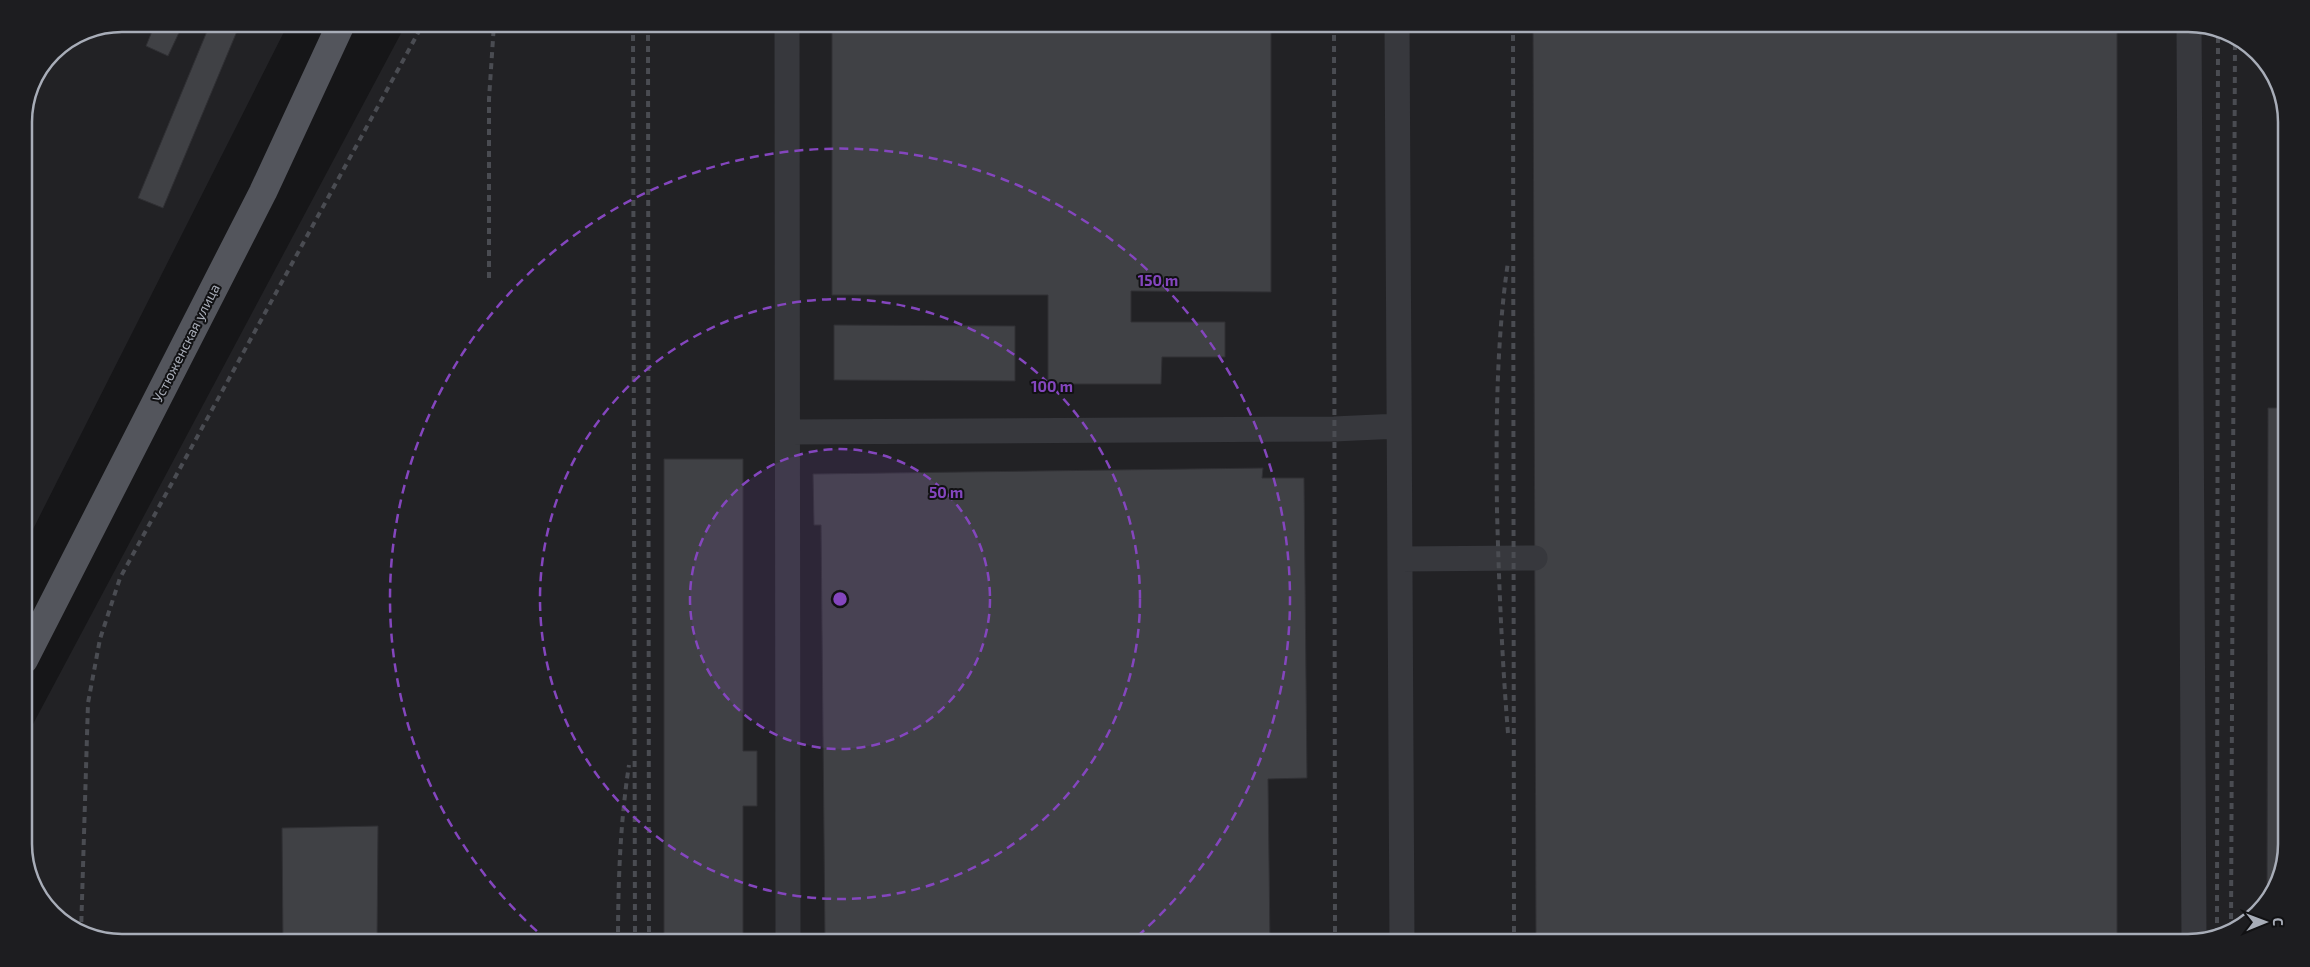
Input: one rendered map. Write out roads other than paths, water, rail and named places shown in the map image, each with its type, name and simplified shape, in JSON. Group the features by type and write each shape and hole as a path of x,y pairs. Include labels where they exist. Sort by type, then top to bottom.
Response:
{"main road":[{"name":"Устюженская улица","path":"33,642 263,192 337,32"}],"lane":[{"path":"787,32 788,934"},
{"path":"1397,32 1402,934"},
{"path":"2190,32 2194,934"},
{"path":"788,432 1334,429 1399,426"},
{"path":"1400,559 1535,558"}],"railway":[{"path":"81,924 88,703 100,639 120,578 419,32"},
{"path":"489,278 489,99 493,32"},
{"path":"633,32 635,934"},
{"path":"648,32 649,934"},
{"path":"1334,32 1335,934"},
{"path":"1513,32 1514,934"},
{"path":"2217,929 2218,38"},
{"path":"2231,923 2235,47"},
{"path":"1508,262 1499,355 1497,511 1508,733"},
{"path":"618,934 620,854 623,809 629,765"}]}
